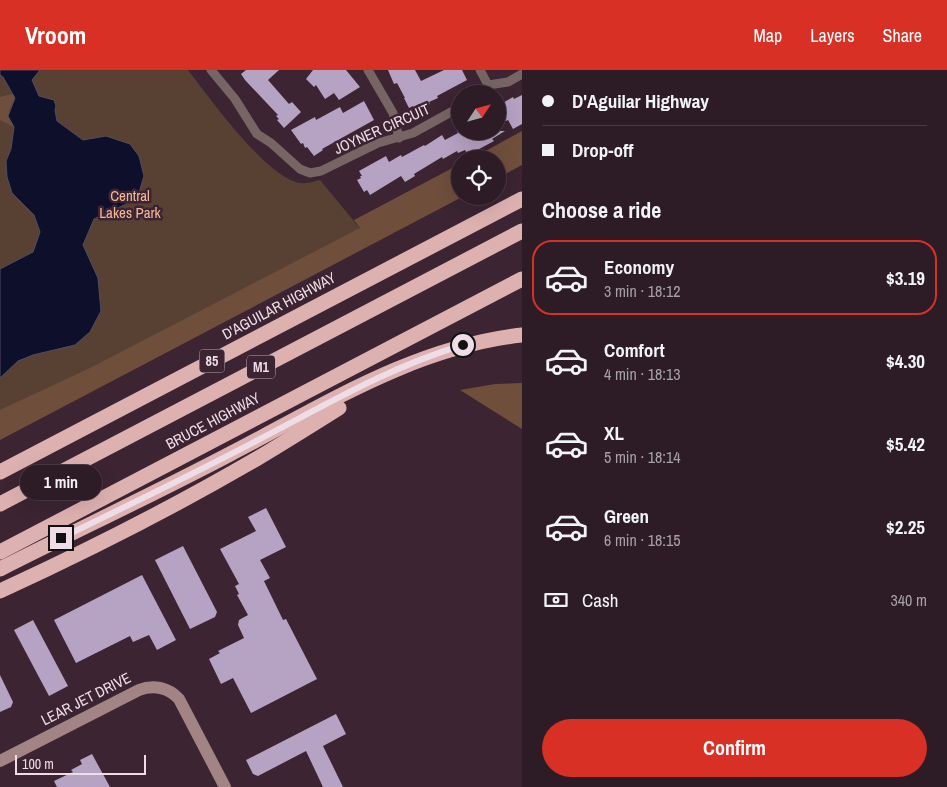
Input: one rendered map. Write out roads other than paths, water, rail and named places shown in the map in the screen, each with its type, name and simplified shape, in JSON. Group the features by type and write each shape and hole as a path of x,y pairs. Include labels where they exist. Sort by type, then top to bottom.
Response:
{"highway":[{"name":"D'AGUILAR HIGHWAY","path":"0,472 522,199"},
{"name":"BRUCE HIGHWAY","path":"0,504 522,231"},
{"name":"BRUCE HIGHWAY","path":"0,552 522,279"},
{"path":"0,569 141,501 372,380 436,353 463,345 522,335"},
{"path":"0,591 101,542 258,458 357,397 372,380"}],"street":[{"name":"JOYNER CIRCUIT","path":"211,70 257,134 271,143 304,172 316,173 321,171 367,147 413,133 451,112"},
{"path":"368,70 393,113 399,138"},
{"path":"480,70 488,85 508,82 522,74"},
{"name":"LEAR JET DRIVE","path":"0,761 139,690 157,687 171,692 179,700 225,787"}],"water":[{"path":"0,70 40,70 32,80 39,96 54,100 57,121 83,140 106,136 130,144 139,156 144,176 137,199 94,219 83,245 98,278 101,311 90,332 75,345 33,355 18,361 0,378 0,269 33,252 40,232 34,215 12,193 7,177 6,161 11,149 14,127 8,116 15,98 0,75"}],"park label":[{"name":"Central Lakes Park","path":"130,204"}]}
